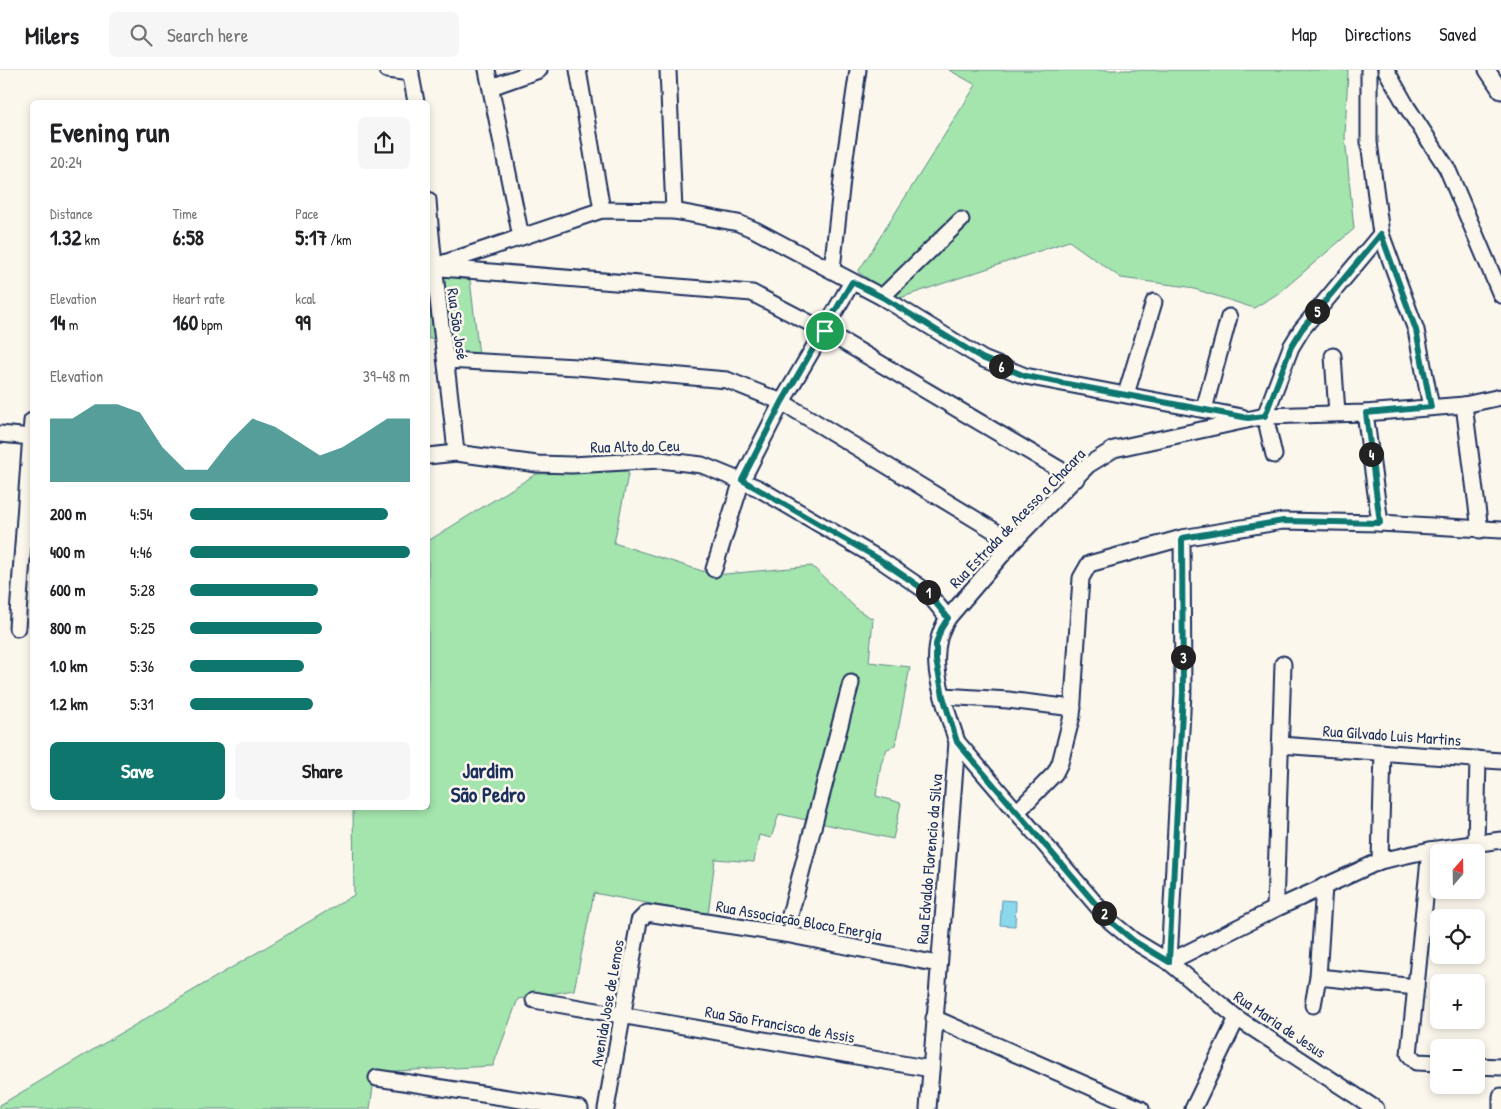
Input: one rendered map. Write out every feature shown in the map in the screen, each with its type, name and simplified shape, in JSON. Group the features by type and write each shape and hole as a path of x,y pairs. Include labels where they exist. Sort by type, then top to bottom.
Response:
{"street":[{"path":"387,70 410,72 416,100"},
{"path":"487,70 521,238"},
{"path":"491,87 539,70"},
{"path":"578,70 602,210"},
{"path":"668,70 674,211"},
{"path":"832,270 843,171 858,70"},
{"path":"1368,70 1368,142 1381,234 1416,330 1431,407"},
{"path":"1386,70 1447,168 1501,295"},
{"path":"1487,70 1501,91"},
{"path":"431,259 521,238 602,210 674,211 738,223 882,297 982,358 1025,376 1248,418"},
{"path":"882,297 960,220"},
{"path":"1274,455 1265,416 1291,347 1302,329 1381,234"},
{"name":"Rua São José","path":"430,239 456,454"},
{"path":"431,259 752,293 825,331 1076,479"},
{"path":"714,569 742,480 782,402 852,282"},
{"path":"1126,394 1154,302"},
{"path":"1204,409 1229,317"},
{"path":"1333,356 1338,413"},
{"path":"446,360 577,366 728,380 782,402 1014,542"},
{"name":"Rua Estrada de Acesso a Chacara","path":"948,618 1014,542 1097,458 1114,449 1248,418 1366,413 1464,404 1501,397"},
{"path":"1464,404 1480,530"},
{"path":"1366,413 1380,523"},
{"path":"0,434 30,437"},
{"name":"Rua Alto do Ceu","path":"430,456 456,454 537,464 572,465 660,460 702,465 742,480 879,559 926,591 948,618"},
{"path":"17,628 30,462"},
{"path":"1017,812 1055,774 1073,708 1081,578 1084,570 1095,561 1182,538 1283,521 1380,523 1501,530"},
{"path":"1182,538 1183,692 1169,962 1275,909 1380,861 1430,850 1409,1054 1416,1062 1430,1063"},
{"name":"Rua Edvaldo Florencio da Silva","path":"928,1109 957,742 943,696 936,660 936,644 941,629 948,618"},
{"path":"1275,909 1283,664"},
{"path":"786,934 851,683"},
{"path":"943,696 1008,700 1073,708"},
{"name":"Rua Maria de Jesus","path":"957,742 1111,922 1134,941 1169,962 1237,1018 1376,1109"},
{"name":"Rua Gilvado Luis Martins","path":"1280,745 1501,761"},
{"path":"1380,861 1383,752"},
{"path":"1478,759 1476,844 1501,840"},
{"path":"1313,1005 1318,977 1324,886"},
{"name":"Avenida Jose de Lemos","path":"606,1109 639,921 647,913 653,913"},
{"name":"Rua Associação Bloco Energia","path":"653,913 786,934 938,964"},
{"path":"1318,977 1416,987"},
{"name":"Rua São Francisco de Assis","path":"534,1000 624,1014 931,1069"},
{"path":"934,1018 1141,1109"},
{"path":"1193,1109 1237,1018"},
{"path":"1485,1066 1501,1067"},
{"path":"377,1078 580,1109"},
{"path":"1501,1096 1501,1109"}],"green space":[{"path":"949,70 1348,70 1345,137 1354,229 1279,293 1254,308 1188,287 1121,278 1069,241 897,299 858,272 976,85"},
{"path":"441,275 470,280 479,355 453,354"},
{"path":"430,312 435,338 430,339"},
{"path":"629,470 614,543 715,575 812,566 858,610 873,619 869,662 910,667 895,746 887,749 881,764 876,796 901,803 893,839 779,814 771,838 759,835 754,862 715,859 708,915 594,893 574,990 518,999 493,1066 375,1072 370,1109 0,1109 0,1105 354,895 353,810 430,810 430,540 536,474"}],"water":[{"path":"1002,900 1016,901 1015,926 1000,925"}],"district":[{"name":"Jardim São Pedro","path":"488,783"}],"route":[{"path":"1381,234 1416,330 1431,407 1366,413 1380,523 1283,521 1182,538 1183,692 1169,962 1134,941 1111,922 957,742 943,696 936,660 936,644 941,629 948,618 933,597 879,559 742,480 782,402 825,331 852,282 882,297 982,358 1025,376 1248,418 1265,416 1278,377 1291,347 1302,329 1381,234"}]}
